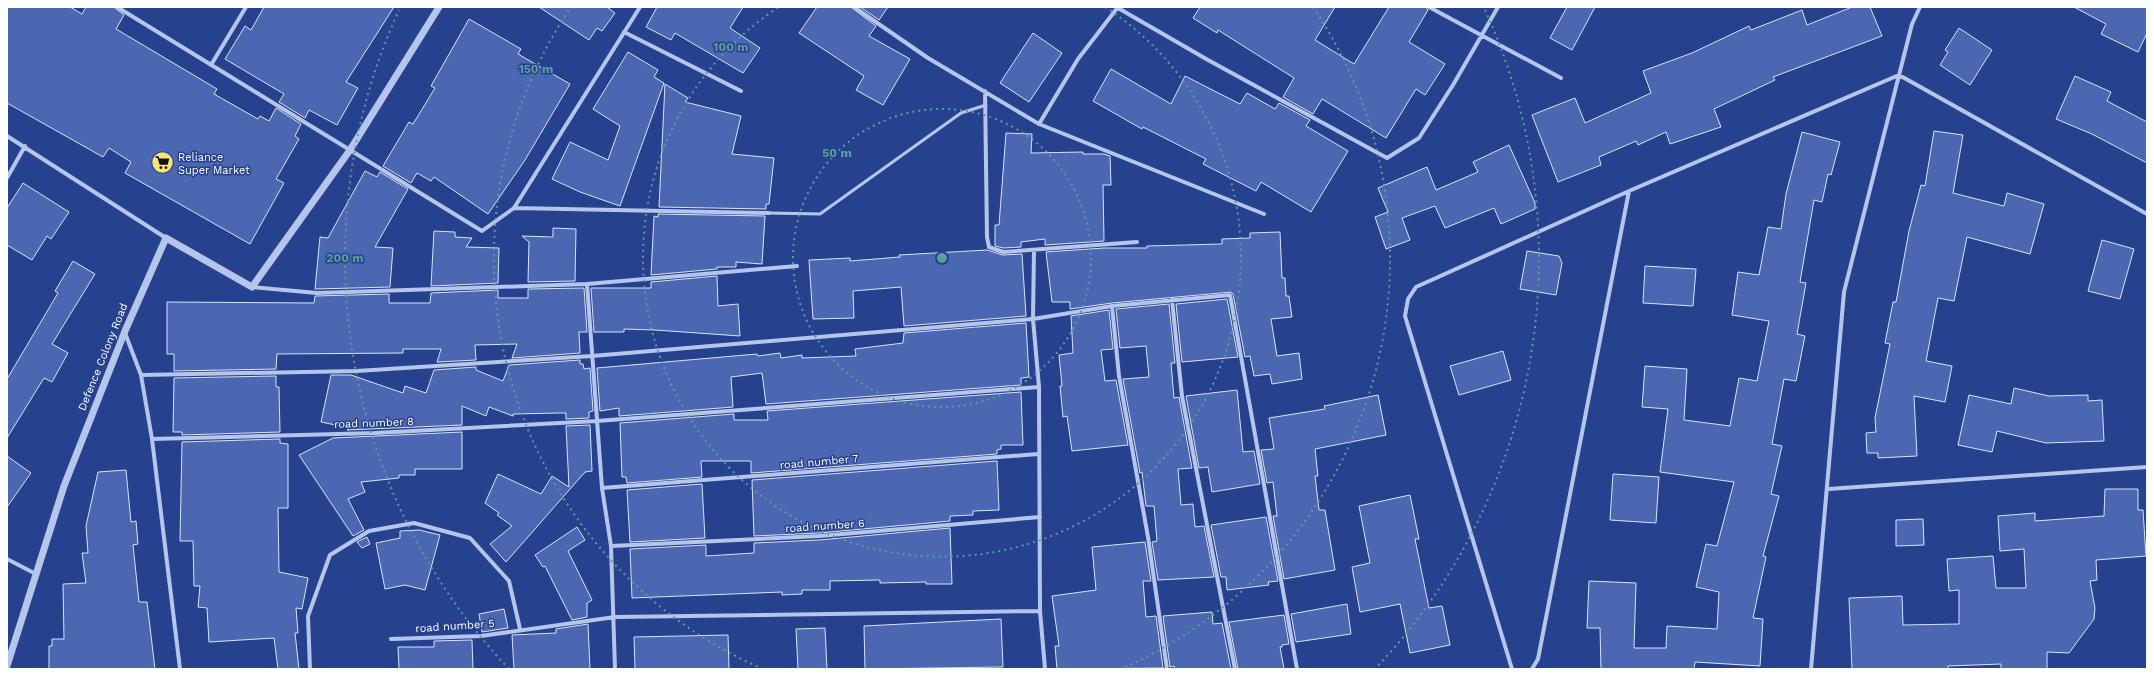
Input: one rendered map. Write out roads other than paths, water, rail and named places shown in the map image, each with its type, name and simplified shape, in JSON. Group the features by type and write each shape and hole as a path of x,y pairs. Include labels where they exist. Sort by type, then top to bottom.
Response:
{"street":[{"path":"117,7 482,231 514,208 640,7"},
{"path":"211,65 246,7"},
{"path":"252,287 350,150 439,7"},
{"path":"854,7 928,58 1039,124 1264,214"},
{"path":"1039,124 1078,58 1118,7 1208,60 1387,158 1419,138 1498,7"},
{"path":"1429,7 1561,78"},
{"path":"1811,669 1828,489 1844,292 1912,24 1920,7"},
{"path":"624,32 740,91"},
{"path":"1512,669 1405,316 1408,299 1416,287 1432,278 1629,191 1899,75"},
{"path":"1899,75 2147,214"},
{"path":"985,91 987,237 989,247 1003,252 1137,242"},
{"path":"7,136 25,146 166,238 252,287 317,292 587,284 797,266"},
{"path":"7,178 25,146"},
{"path":"1532,669 1538,659 1629,191"},
{"path":"514,208 769,213"},
{"name":"Defence Colony Road","path":"7,666 64,486 125,332 166,238"},
{"path":"1034,250 1033,319 1039,387 1038,454 1040,611 1046,669"},
{"path":"587,284 602,488 611,546 615,617 615,669"},
{"path":"141,375 357,371 592,356 1033,319 1112,306 1230,295 1297,669"},
{"path":"1172,300 1182,396 1235,669"},
{"path":"1112,306 1119,376 1148,537 1167,669"},
{"path":"125,332 141,375 152,439 180,669"},
{"name":"road number 8","path":"152,439 375,433 596,421 1039,387"},
{"name":"road number 7","path":"602,488 1038,454"},
{"path":"1828,489 2147,467"},
{"name":"road number 6","path":"611,546 818,536 1040,517"},
{"path":"310,669 308,616 330,555 368,531 414,522 470,538 509,581 520,629"},
{"path":"7,559 36,574"},
{"name":"road number 5","path":"391,639 481,636 520,629 615,617 1040,611"}],"lane":[{"path":"769,213 820,214 961,113 986,106"}],"place":[{"name":"Reliance Super Market","path":"162,163"}]}
